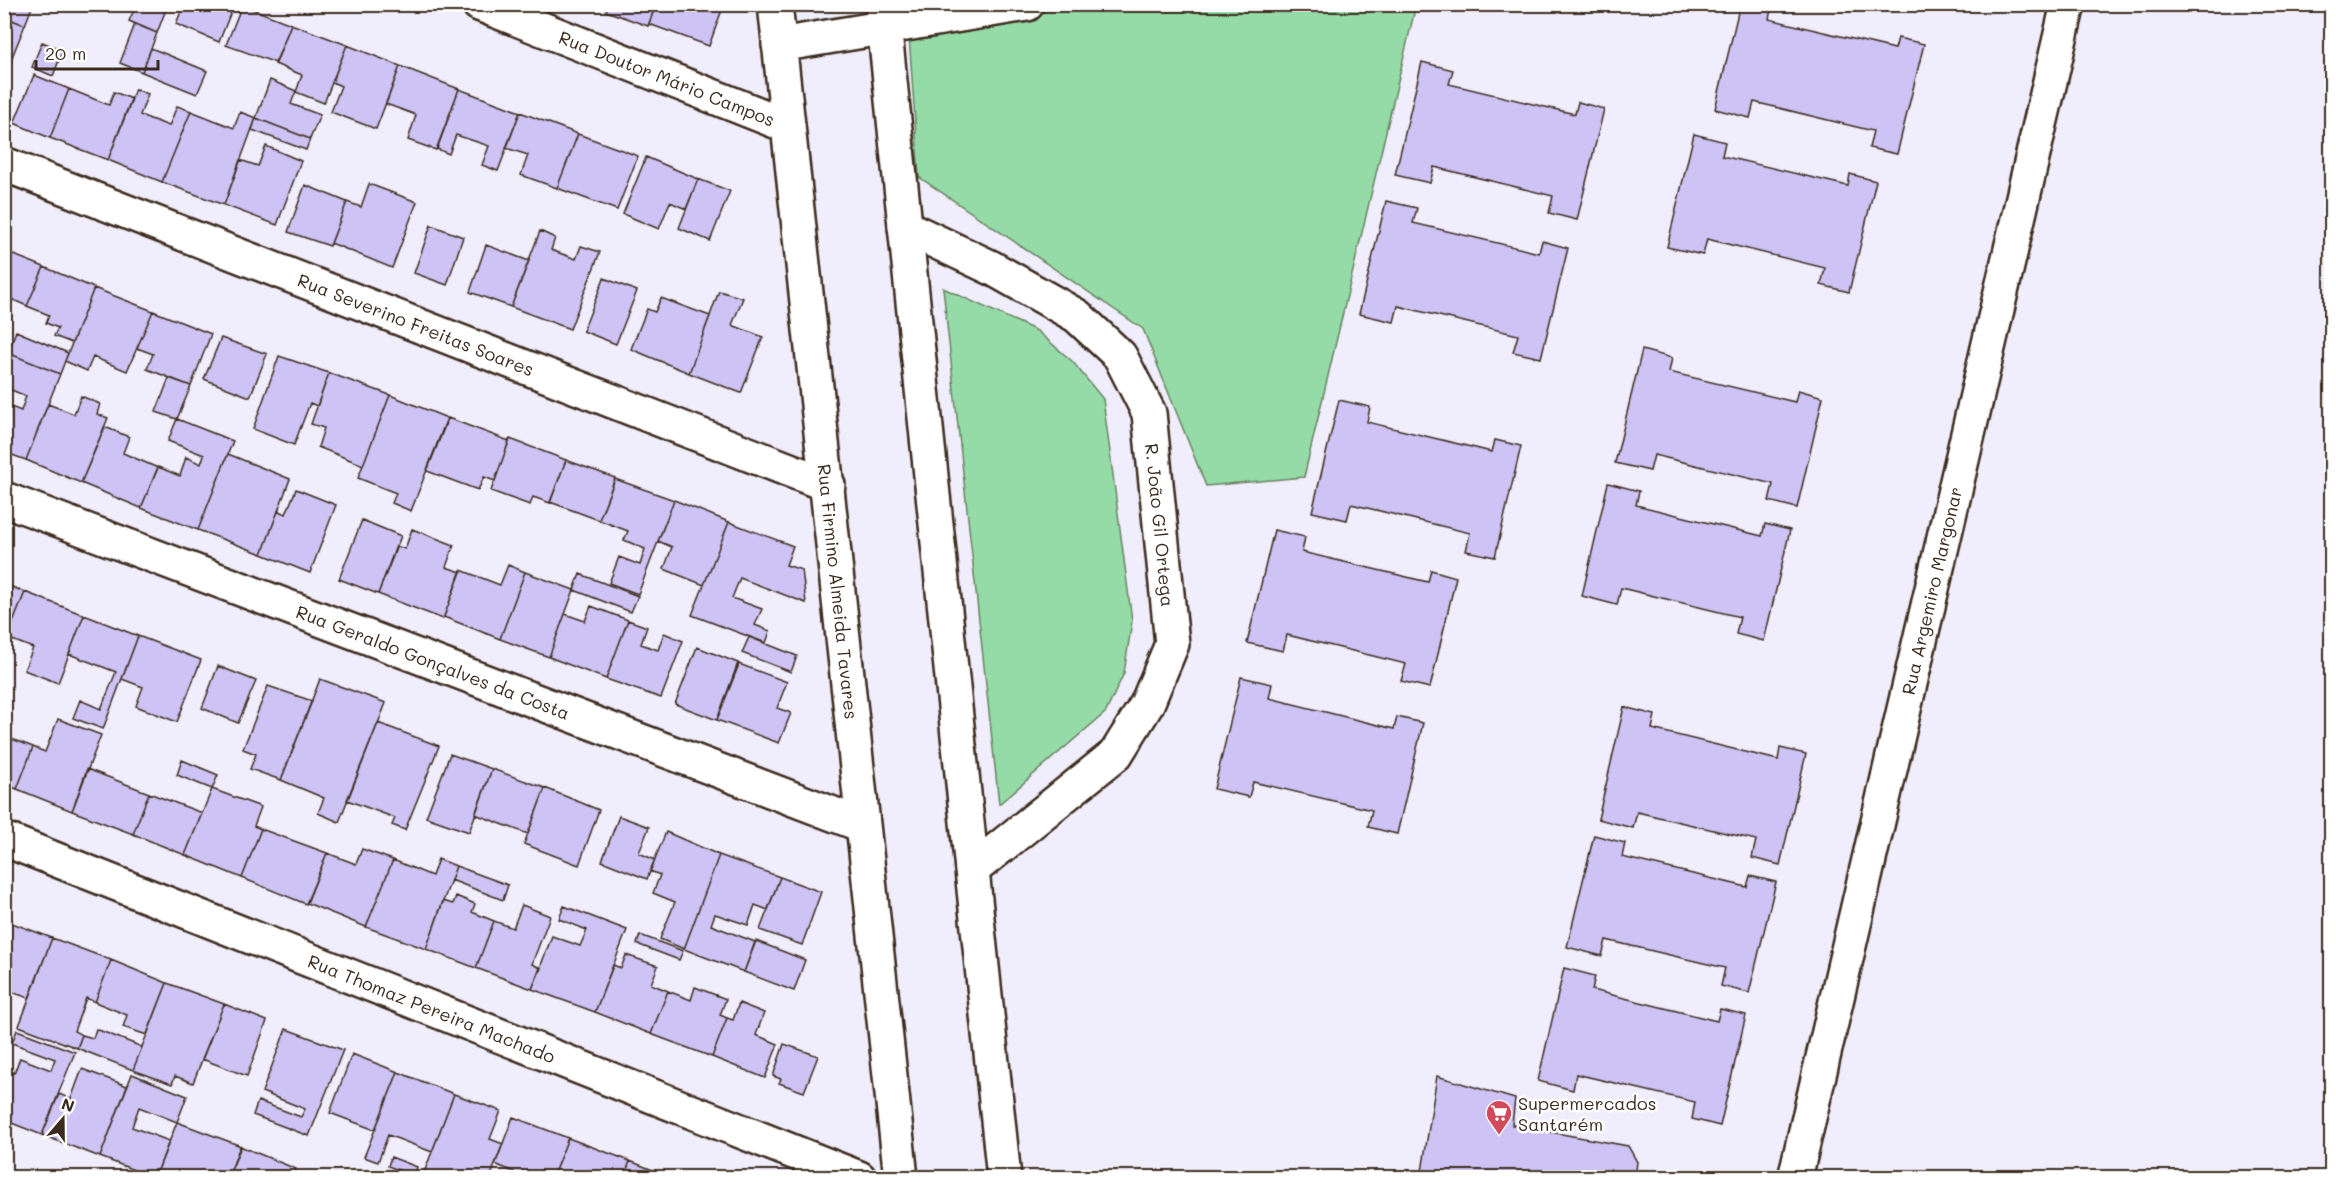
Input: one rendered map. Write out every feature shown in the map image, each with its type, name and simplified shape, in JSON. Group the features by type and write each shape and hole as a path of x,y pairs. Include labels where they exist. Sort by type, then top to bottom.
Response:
{"street":[{"name":"Rua Doutor Mário Campos","path":"479,4 788,126"},
{"name":"Rua Firmino Almeida Tavares","path":"775,4 828,485 862,825 902,1178"},
{"path":"779,45 884,17 1027,4"},
{"name":"Rua Argemiro Margonar","path":"1795,1178 2067,4"},
{"path":"884,17 1004,1178"},
{"name":"Rua Severino Freitas Soares","path":"4,164 828,485"},
{"name":"R. João Gil Ortega","path":"905,227 992,268 1077,316 1120,356 1149,413 1172,644 1147,704 1116,754 972,870"},
{"name":"Rua Geraldo Gonçalves da Costa","path":"4,500 862,825"},
{"name":"Rua Thomaz Pereira Machado","path":"4,839 859,1178"}],"green space":[{"path":"978,5 1416,5 1304,477 1206,486 1143,329 919,177 909,36"},
{"path":"943,288 1037,331 1072,361 1103,399 1132,621 1124,673 1106,712 999,804"}],"building":[{"path":"12,4 33,4 25,25 7,18"},
{"path":"82,4 101,4 99,11"},
{"path":"168,4 157,33 129,21 134,10 122,5"},
{"path":"184,4 234,4 219,42 176,24"},
{"path":"608,4 656,4 648,26 606,11"},
{"path":"656,4 724,4 709,46 649,24"},
{"path":"1740,4 1772,4 1769,19 1895,49 1898,38 1924,44 1897,154 1869,148 1873,131 1754,102 1750,118 1715,109"},
{"path":"242,5 291,24 276,63 226,45"},
{"path":"4,17 25,25 4,77"},
{"path":"135,24 157,33 142,72 120,63"},
{"path":"291,24 347,45 324,103 296,92 302,75 275,64"},
{"path":"42,42 63,50 53,76 32,67"},
{"path":"347,45 400,66 376,129 331,112 341,86 332,82"},
{"path":"151,48 207,71 197,94 142,72"},
{"path":"1422,62 1453,70 1449,84 1575,114 1578,102 1604,109 1577,220 1549,213 1553,196 1434,167 1430,183 1395,175"},
{"path":"400,66 459,89 436,150 408,140 416,115 386,104"},
{"path":"34,75 69,89 50,138 14,123"},
{"path":"270,80 296,91 291,104 320,115 310,139 256,118"},
{"path":"69,89 109,105 114,92 132,99 108,160 50,138"},
{"path":"135,89 148,94 140,115 169,126 177,106 191,111 162,182 108,160"},
{"path":"459,89 520,112 498,171 482,165 489,146 456,135 449,154 437,149"},
{"path":"191,111 234,128 240,112 256,118 224,205 162,182"},
{"path":"520,112 578,134 557,188 521,175 528,155 506,148"},
{"path":"256,118 310,139 306,150 252,130"},
{"path":"578,134 638,156 617,210 557,188"},
{"path":"1694,134 1725,142 1722,156 1848,186 1850,174 1876,181 1849,292 1821,285 1825,268 1707,239 1703,255 1667,247"},
{"path":"266,146 301,161 277,225 224,205 240,160 258,166"},
{"path":"646,157 698,179 686,209 670,202 659,229 623,214"},
{"path":"698,179 730,191 710,241 679,228"},
{"path":"369,184 417,202 392,268 331,243 347,202 361,207"},
{"path":"305,185 347,202 330,246 288,232"},
{"path":"1386,201 1417,208 1413,223 1539,253 1542,241 1568,248 1541,358 1513,352 1518,335 1398,306 1394,322 1359,314"},
{"path":"431,225 463,237 447,285 414,273"},
{"path":"540,231 555,238 551,250 576,259 581,246 600,252 570,329 511,307"},
{"path":"486,245 529,261 511,307 470,292"},
{"path":"4,251 44,267 27,306 4,296"},
{"path":"44,267 94,288 72,343 54,336 58,328 46,323 49,315 27,306"},
{"path":"604,278 637,291 616,344 583,331"},
{"path":"94,288 153,311 127,371 93,357 87,371 65,361"},
{"path":"719,291 743,298 732,325 763,337 741,393 689,373"},
{"path":"661,298 710,316 689,373 631,349 647,309 655,312"},
{"path":"153,311 211,334 191,386 147,369 153,354 137,348"},
{"path":"16,331 68,353 60,374 8,353"},
{"path":"221,338 267,354 250,397 204,379"},
{"path":"1642,350 1672,358 1669,372 1795,402 1798,390 1823,397 1797,508 1769,501 1773,484 1654,455 1650,471 1615,463"},
{"path":"8,353 60,374 26,460 4,452 4,404 21,411 26,396 4,387 4,360"},
{"path":"279,356 329,373 317,406 310,403 294,445 253,429"},
{"path":"329,373 390,395 363,465 318,447 324,428 311,424"},
{"path":"169,378 191,386 177,419 156,412"},
{"path":"390,395 447,418 411,511 392,503 396,493 358,478"},
{"path":"81,396 100,404 97,414 108,418 81,483 26,460 48,404 74,414"},
{"path":"1339,400 1370,407 1367,422 1492,452 1495,440 1521,446 1495,557 1466,551 1470,533 1351,504 1347,520 1312,512"},
{"path":"448,418 509,441 495,481 484,477 478,490 427,471"},
{"path":"177,419 233,441 198,530 141,508 158,467 180,476 186,457 201,464 204,455 168,441"},
{"path":"105,427 129,437 123,453 158,468 141,508 81,483"},
{"path":"510,439 566,460 550,503 533,497 530,505 491,491"},
{"path":"228,454 290,479 262,554 198,530"},
{"path":"566,460 615,478 599,520 550,502"},
{"path":"615,479 674,500 638,594 609,583 619,557 640,565 645,549 624,540 628,531 599,520"},
{"path":"1608,483 1639,491 1636,505 1762,536 1765,524 1790,530 1764,641 1736,634 1740,617 1621,588 1617,605 1582,596"},
{"path":"296,489 336,505 310,573 262,554 278,511 286,514"},
{"path":"674,500 729,522 704,585 664,569 672,547 658,541"},
{"path":"362,520 401,536 378,594 339,579"},
{"path":"729,522 793,546 786,565 802,570 806,603 740,578 732,598 762,609 755,625 770,631 766,643 692,615"},
{"path":"412,529 454,545 446,567 461,572 443,619 378,594 396,546 405,549"},
{"path":"1274,530 1305,537 1302,552 1428,582 1431,570 1456,577 1430,688 1401,681 1406,664 1287,635 1283,651 1247,643"},
{"path":"508,565 525,572 500,639 444,617 461,570 500,585"},
{"path":"525,572 574,590 549,657 500,639"},
{"path":"580,574 638,596 631,612 574,590"},
{"path":"4,584 25,592 7,638 4,637"},
{"path":"25,592 84,615 58,683 24,670 33,648 7,638"},
{"path":"591,606 628,620 606,679 549,657 565,614 585,621"},
{"path":"84,615 138,636 103,729 73,718 80,700 101,709 116,672 69,654"},
{"path":"628,620 647,627 641,644 658,650 664,633 683,641 661,698 606,679"},
{"path":"138,636 201,660 177,722 136,706 143,687 122,679"},
{"path":"749,637 797,656 791,672 742,653"},
{"path":"697,647 738,663 717,720 675,704"},
{"path":"739,664 787,682 777,708 791,713 779,743 717,720"},
{"path":"218,666 256,681 238,723 202,708"},
{"path":"1241,677 1272,684 1269,698 1394,729 1397,717 1423,723 1397,834 1368,827 1372,810 1253,782 1249,797 1214,789"},
{"path":"320,679 386,703 339,822 318,813 324,798 281,780"},
{"path":"268,686 312,701 281,780 250,769 256,754 243,749"},
{"path":"1624,707 1655,715 1652,729 1778,760 1780,748 1806,754 1780,865 1752,858 1756,840 1637,812 1633,828 1598,819"},
{"path":"58,719 101,735 72,811 17,789 33,747 45,752"},
{"path":"378,723 439,746 405,830 392,825 395,818 347,800"},
{"path":"4,736 33,747 17,789 4,784"},
{"path":"450,754 492,769 469,832 426,817"},
{"path":"182,760 218,775 212,789 177,775"},
{"path":"87,769 149,793 133,834 72,811"},
{"path":"492,769 545,788 528,834 475,814"},
{"path":"545,788 599,810 579,865 524,844"},
{"path":"212,789 261,807 254,826 261,829 242,878 185,855"},
{"path":"149,793 202,813 185,855 133,834"},
{"path":"619,816 649,827 639,853 655,860 647,879 602,861"},
{"path":"261,829 327,853 306,904 242,878"},
{"path":"666,832 719,855 684,949 660,939 675,902 653,893 660,875 650,871"},
{"path":"1594,835 1625,843 1622,857 1747,887 1750,876 1776,882 1749,993 1721,986 1725,968 1606,940 1602,956 1567,947"},
{"path":"362,849 393,860 366,927 307,903 327,853 356,864"},
{"path":"719,855 780,877 768,910 755,905 748,925 715,914 711,925 755,942 744,972 684,949"},
{"path":"438,859 456,866 426,949 366,927 393,860 432,876"},
{"path":"456,866 508,885 503,900 451,880"},
{"path":"780,877 821,892 802,945 760,930"},
{"path":"456,896 475,904 472,912 494,921 476,968 426,949 443,901 453,904"},
{"path":"522,905 550,916 532,964 541,968 532,989 476,968 494,921 513,928"},
{"path":"564,906 627,930 595,1012 532,989 552,936 580,946 587,930 559,919"},
{"path":"4,920 52,938 29,998 6,990 4,993"},
{"path":"640,935 683,951 679,960 637,944"},
{"path":"52,938 111,960 95,1002 86,998 74,1031 82,1035 77,1048 19,1026"},
{"path":"756,941 805,960 794,991 744,972"},
{"path":"626,955 658,966 651,984 668,991 651,1034 595,1012 613,965 621,968"},
{"path":"111,960 167,983 147,1035 123,1027 127,1015 95,1002"},
{"path":"1564,968 1595,976 1592,990 1717,1021 1720,1009 1746,1015 1720,1126 1692,1119 1695,1102 1576,1074 1573,1090 1538,1081"},
{"path":"167,983 224,1004 193,1083 175,1076 172,1084 133,1070"},
{"path":"695,987 726,999 720,1015 727,1018 712,1057 651,1034 668,991 691,1000"},
{"path":"739,1003 764,1013 756,1035 778,1044 765,1078 712,1057 727,1018 733,1020"},
{"path":"224,1004 267,1021 247,1076 202,1059"},
{"path":"96,1029 142,1047 133,1070 77,1048 82,1035 93,1038"},
{"path":"286,1029 343,1050 309,1136 253,1115 258,1101 301,1117 305,1109 262,1092"},
{"path":"17,1030 75,1052 42,1135 4,1120 4,1070 14,1073 20,1058 51,1070 55,1059 12,1043"},
{"path":"4,1044 11,1046 4,1063"},
{"path":"784,1044 818,1056 804,1092 779,1083 781,1079 773,1076"},
{"path":"352,1054 398,1072 375,1130 330,1113"},
{"path":"82,1069 127,1086 100,1157 42,1135 59,1094 71,1099"},
{"path":"398,1072 454,1094 432,1152 388,1135 378,1162 364,1157"},
{"path":"132,1074 187,1096 177,1122 139,1107 132,1127 169,1141 155,1178 100,1157"},
{"name":"Supermercados Santarém","path":"1437,1076 1515,1099 1512,1125 1628,1146 1637,1162 1635,1178 1421,1178"},
{"path":"454,1094 501,1111 490,1139 503,1144 490,1178 422,1178"},
{"path":"513,1117 568,1138 552,1178 512,1178 514,1172 495,1164"},
{"path":"177,1122 241,1146 228,1178 155,1178"},
{"path":"568,1138 630,1161 624,1178 553,1176"},
{"path":"240,1146 296,1169 293,1178 228,1178"},
{"path":"391,1157 417,1167 414,1176 388,1166"},
{"path":"630,1161 673,1178 624,1178"}],"place":[{"name":"Supermercados Santarém","path":"1499,1136"}]}
